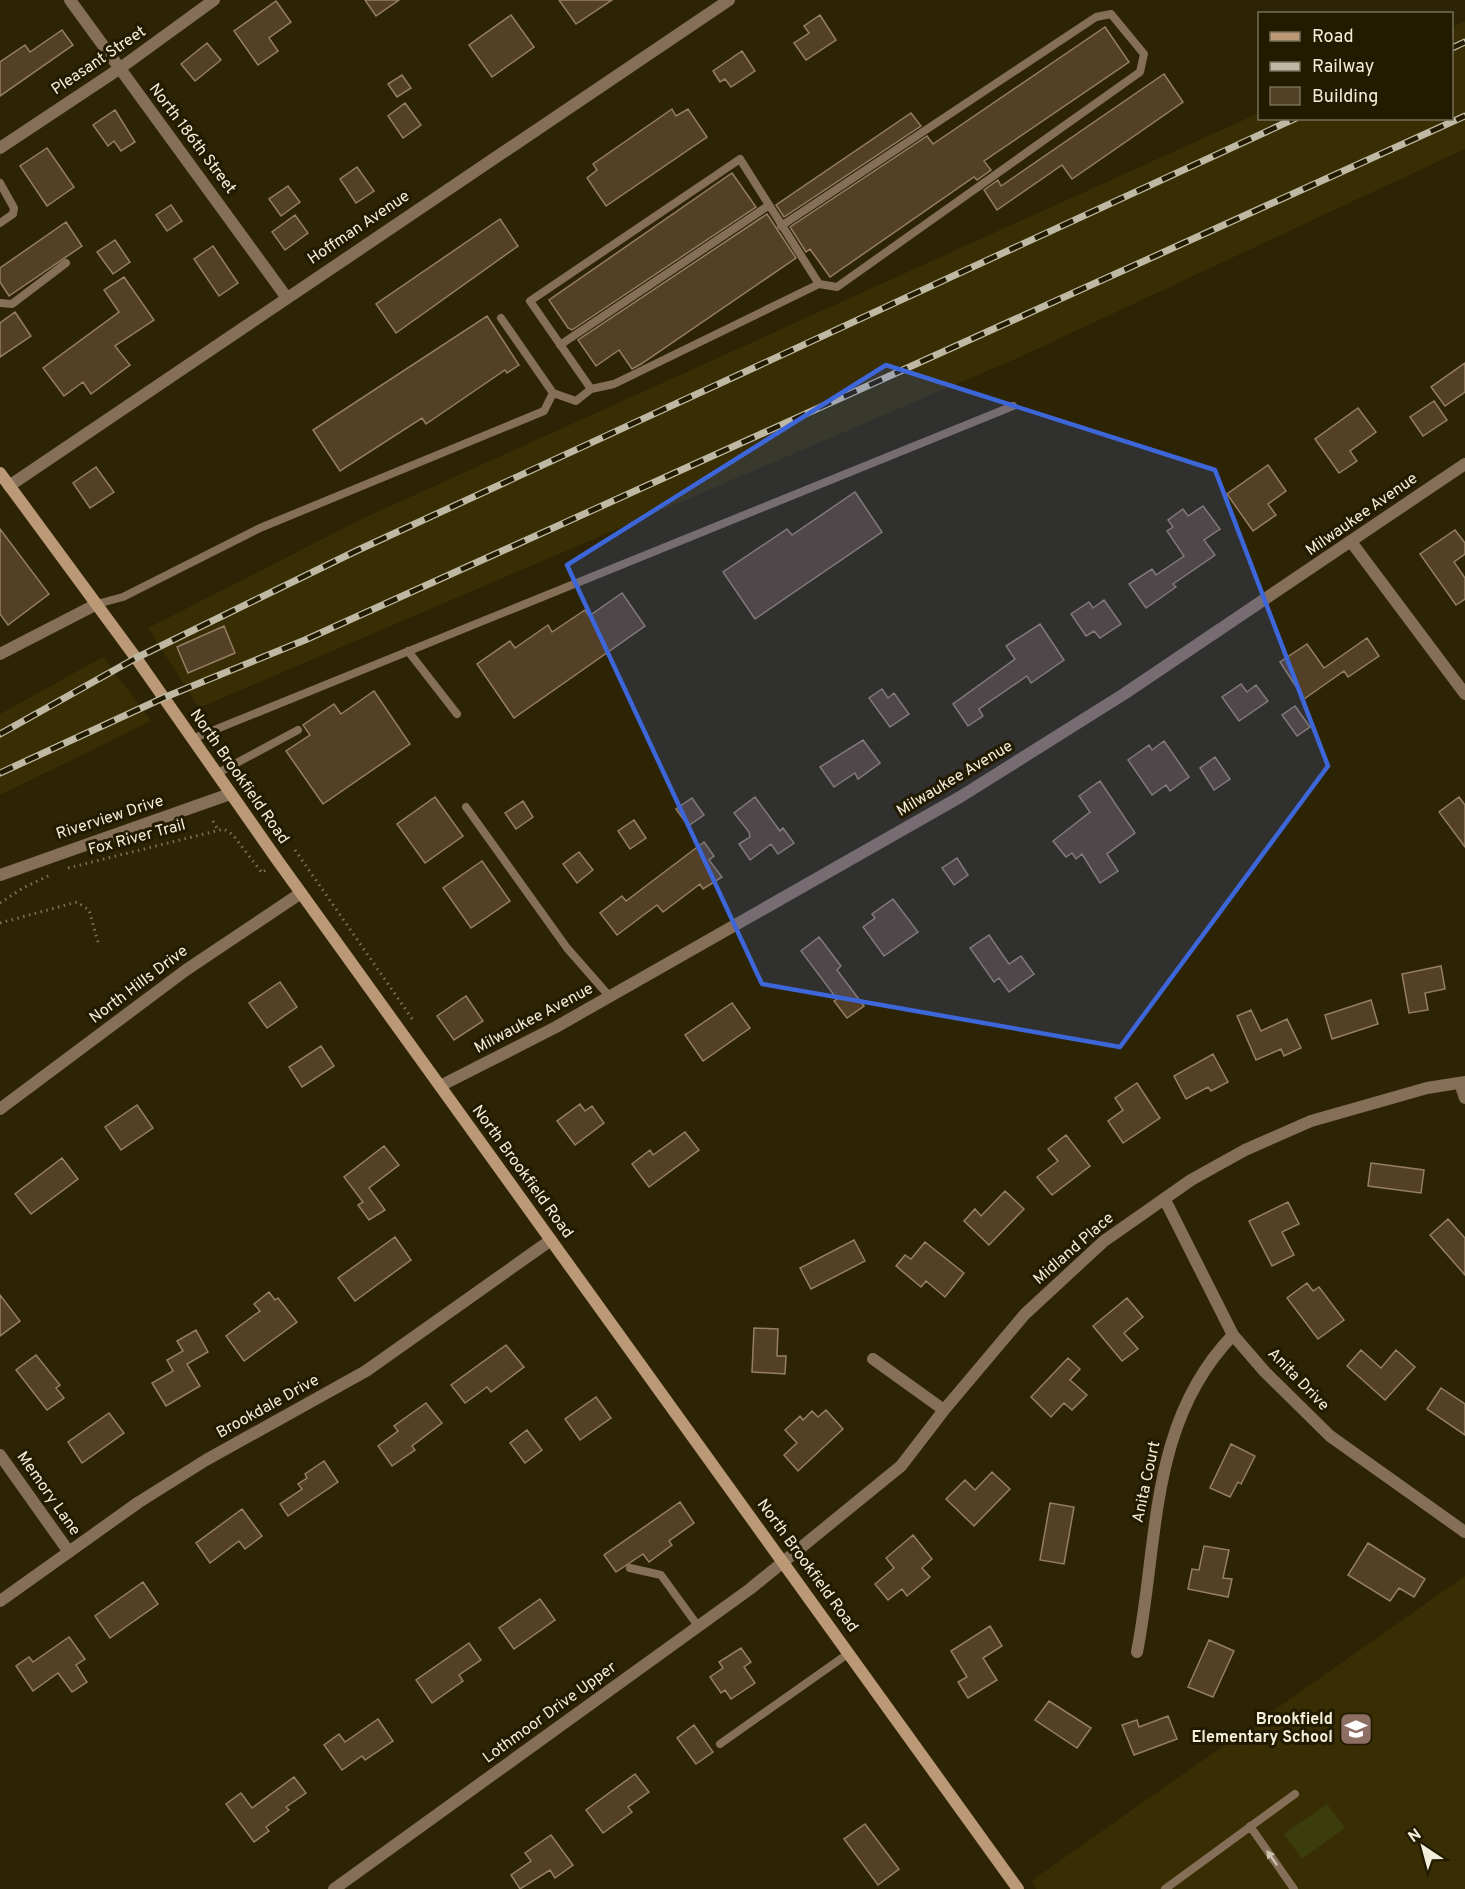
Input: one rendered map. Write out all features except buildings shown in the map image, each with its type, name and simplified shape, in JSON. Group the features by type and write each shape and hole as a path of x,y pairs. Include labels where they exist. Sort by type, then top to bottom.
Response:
{"street":[{"name":"North 186th Street","path":"70,0 287,298"},
{"name":"Pleasant Street","path":"0,148 119,69 214,0"},
{"name":"Hoffman Avenue","path":"9,486 729,0"},
{"name":"Milwaukee Avenue","path":"440,1086 610,997 960,797 1124,694 1352,543 1465,464"},
{"name":"North Brookfield Road","path":"0,473 97,604 230,794 1018,1889"},
{"path":"1352,543 1465,694"},
{"path":"0,654 97,604"},
{"name":"Riverview Drive","path":"0,875 230,794"},
{"name":"North Hills Drive","path":"0,1109 186,970 301,893"},
{"path":"1462,1082 1465,1098"},
{"name":"Midland Place","path":"783,1560 901,1466 944,1410 1025,1314 1104,1241 1191,1180 1245,1150 1311,1120 1427,1088 1462,1082"},
{"name":"Anita Drive","path":"1165,1200 1233,1335 1272,1379 1330,1436 1465,1532"},
{"name":"Brookdale Drive","path":"0,1601 206,1460 366,1371 551,1240"},
{"name":"Anita Court","path":"1137,1652 1153,1522 1168,1452 1180,1419 1196,1386 1215,1355 1233,1335"},
{"path":"873,1359 944,1410"},
{"name":"Memory Lane","path":"0,1455 69,1552"},
{"name":"Lothmoor Drive Upper","path":"334,1889 698,1626 783,1560"}],"lane":[{"path":"501,318 553,393 576,401 591,389 614,384 819,284 837,287 1140,72 1144,54 1111,14 1096,17 781,226"},
{"path":"591,389 530,301 740,159 819,284"},
{"path":"0,183 14,208 13,214 0,223"},
{"path":"560,345 768,206"},
{"path":"0,303 12,304 66,263"},
{"path":"97,604 123,597 260,528 544,411 553,393"},
{"path":"192,739 1012,406"},
{"path":"408,651 457,714"},
{"path":"216,774 298,730"},
{"path":"466,807 567,948 610,997"},
{"path":"630,1568 661,1575 698,1626"},
{"path":"720,1744 849,1653"},
{"path":"1165,1889 1294,1794"},
{"path":"1250,1826 1294,1889"}],"path":[{"path":"213,821 218,830 229,830 262,873 267,869"},
{"name":"Fox River Trail","path":"63,870 218,830"},
{"path":"295,850 416,1024"},
{"path":"0,903 23,888 54,873"},
{"path":"0,922 77,902 88,910 98,942"}],"highlighted area":[{"path":"886,365 1215,470 1328,766 1120,1047 762,984 567,565"}],"shaded area":[{"path":"1465,21 1465,149 1022,356 199,708 148,628 366,517 1258,113 1258,120 1453,120 1453,27"},
{"path":"103,657 151,721 0,795 0,714"},
{"name":"Brookfield Elementary School","path":"1465,1576 1465,1889 1036,1889 1031,1881"},
{"path":"1327,1804 1345,1828 1302,1859 1284,1834"}],"railway":[{"path":"1453,48 1465,42"},
{"path":"0,773 163,698 305,640 1465,116"},
{"path":"0,734 136,658 356,551 1292,120"}],"place":[{"name":"Brookfield Elementary School","path":"1356,1729"}]}
